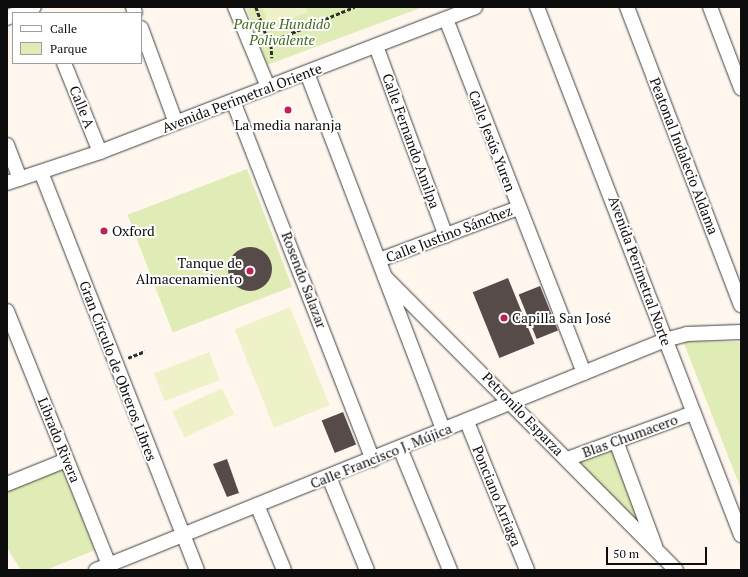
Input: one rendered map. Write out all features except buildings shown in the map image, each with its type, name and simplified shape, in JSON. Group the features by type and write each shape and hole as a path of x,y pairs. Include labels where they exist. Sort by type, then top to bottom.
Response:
{"street":[{"path":"21,12 34,7"},
{"path":"235,7 268,87"},
{"name":"Avenida Perimetral Oriente","path":"14,181 100,152 475,7"},
{"name":"Avenida Perimetral Norte","path":"538,7 693,413 741,534"},
{"name":"Peatonal Indalecio Aldama","path":"627,7 741,305"},
{"path":"710,7 741,88"},
{"name":"Calle Jesús Yuren","path":"446,19 518,208 584,373"},
{"path":"142,31 176,123"},
{"name":"Calle Fernando Amilpa","path":"376,46 446,236"},
{"name":"Calle A","path":"64,64 100,152"},
{"path":"307,73 444,431"},
{"name":"Rosendo Salazar","path":"233,101 372,460"},
{"path":"7,145 14,181"},
{"name":"Gran Círculo de Obreros Libres","path":"41,172 114,363 197,570"},
{"name":"Calle Justino Sánchez","path":"379,260 518,208"},
{"name":"Petronilo Esparza","path":"386,277 513,403 676,570"},
{"name":"Librado Rivera","path":"7,311 66,460 106,568"},
{"name":"Calle Francisco J. Mújica","path":"106,568 182,535 467,422 665,340 687,334 741,332"},
{"name":"Blas Chumacero","path":"567,459 693,413"},
{"name":"Ponciano Arriaga","path":"467,422 527,570"},
{"path":"616,441 656,551"},
{"path":"400,448 450,570"},
{"path":"7,484 66,460"},
{"path":"329,477 367,570"},
{"path":"257,505 284,570"}],"path":[{"path":"256,7 266,34 275,40 354,7"},
{"path":"114,363 145,351"}],"green space":[{"name":"Parque Hundido Polivalente","path":"246,7 423,7 267,65"},
{"path":"262,7 305,7 308,12 270,26"},
{"path":"247,169 292,287 173,333 128,215"},
{"path":"290,307 330,405 274,428 234,329"},
{"path":"683,341 741,342 741,489"},
{"path":"209,352 220,380 165,401 154,373"},
{"path":"222,388 234,414 184,438 172,411"},
{"path":"611,447 644,530 575,459"},
{"path":"62,468 95,550 46,570 21,570 7,548 7,491"}],"place":[{"name":"La media naranja","path":"288,110"},
{"name":"Oxford","path":"104,231"},
{"name":"Tanque de Almacenamiento","path":"250,271"},
{"name":"Capilla San José","path":"504,318"}]}
